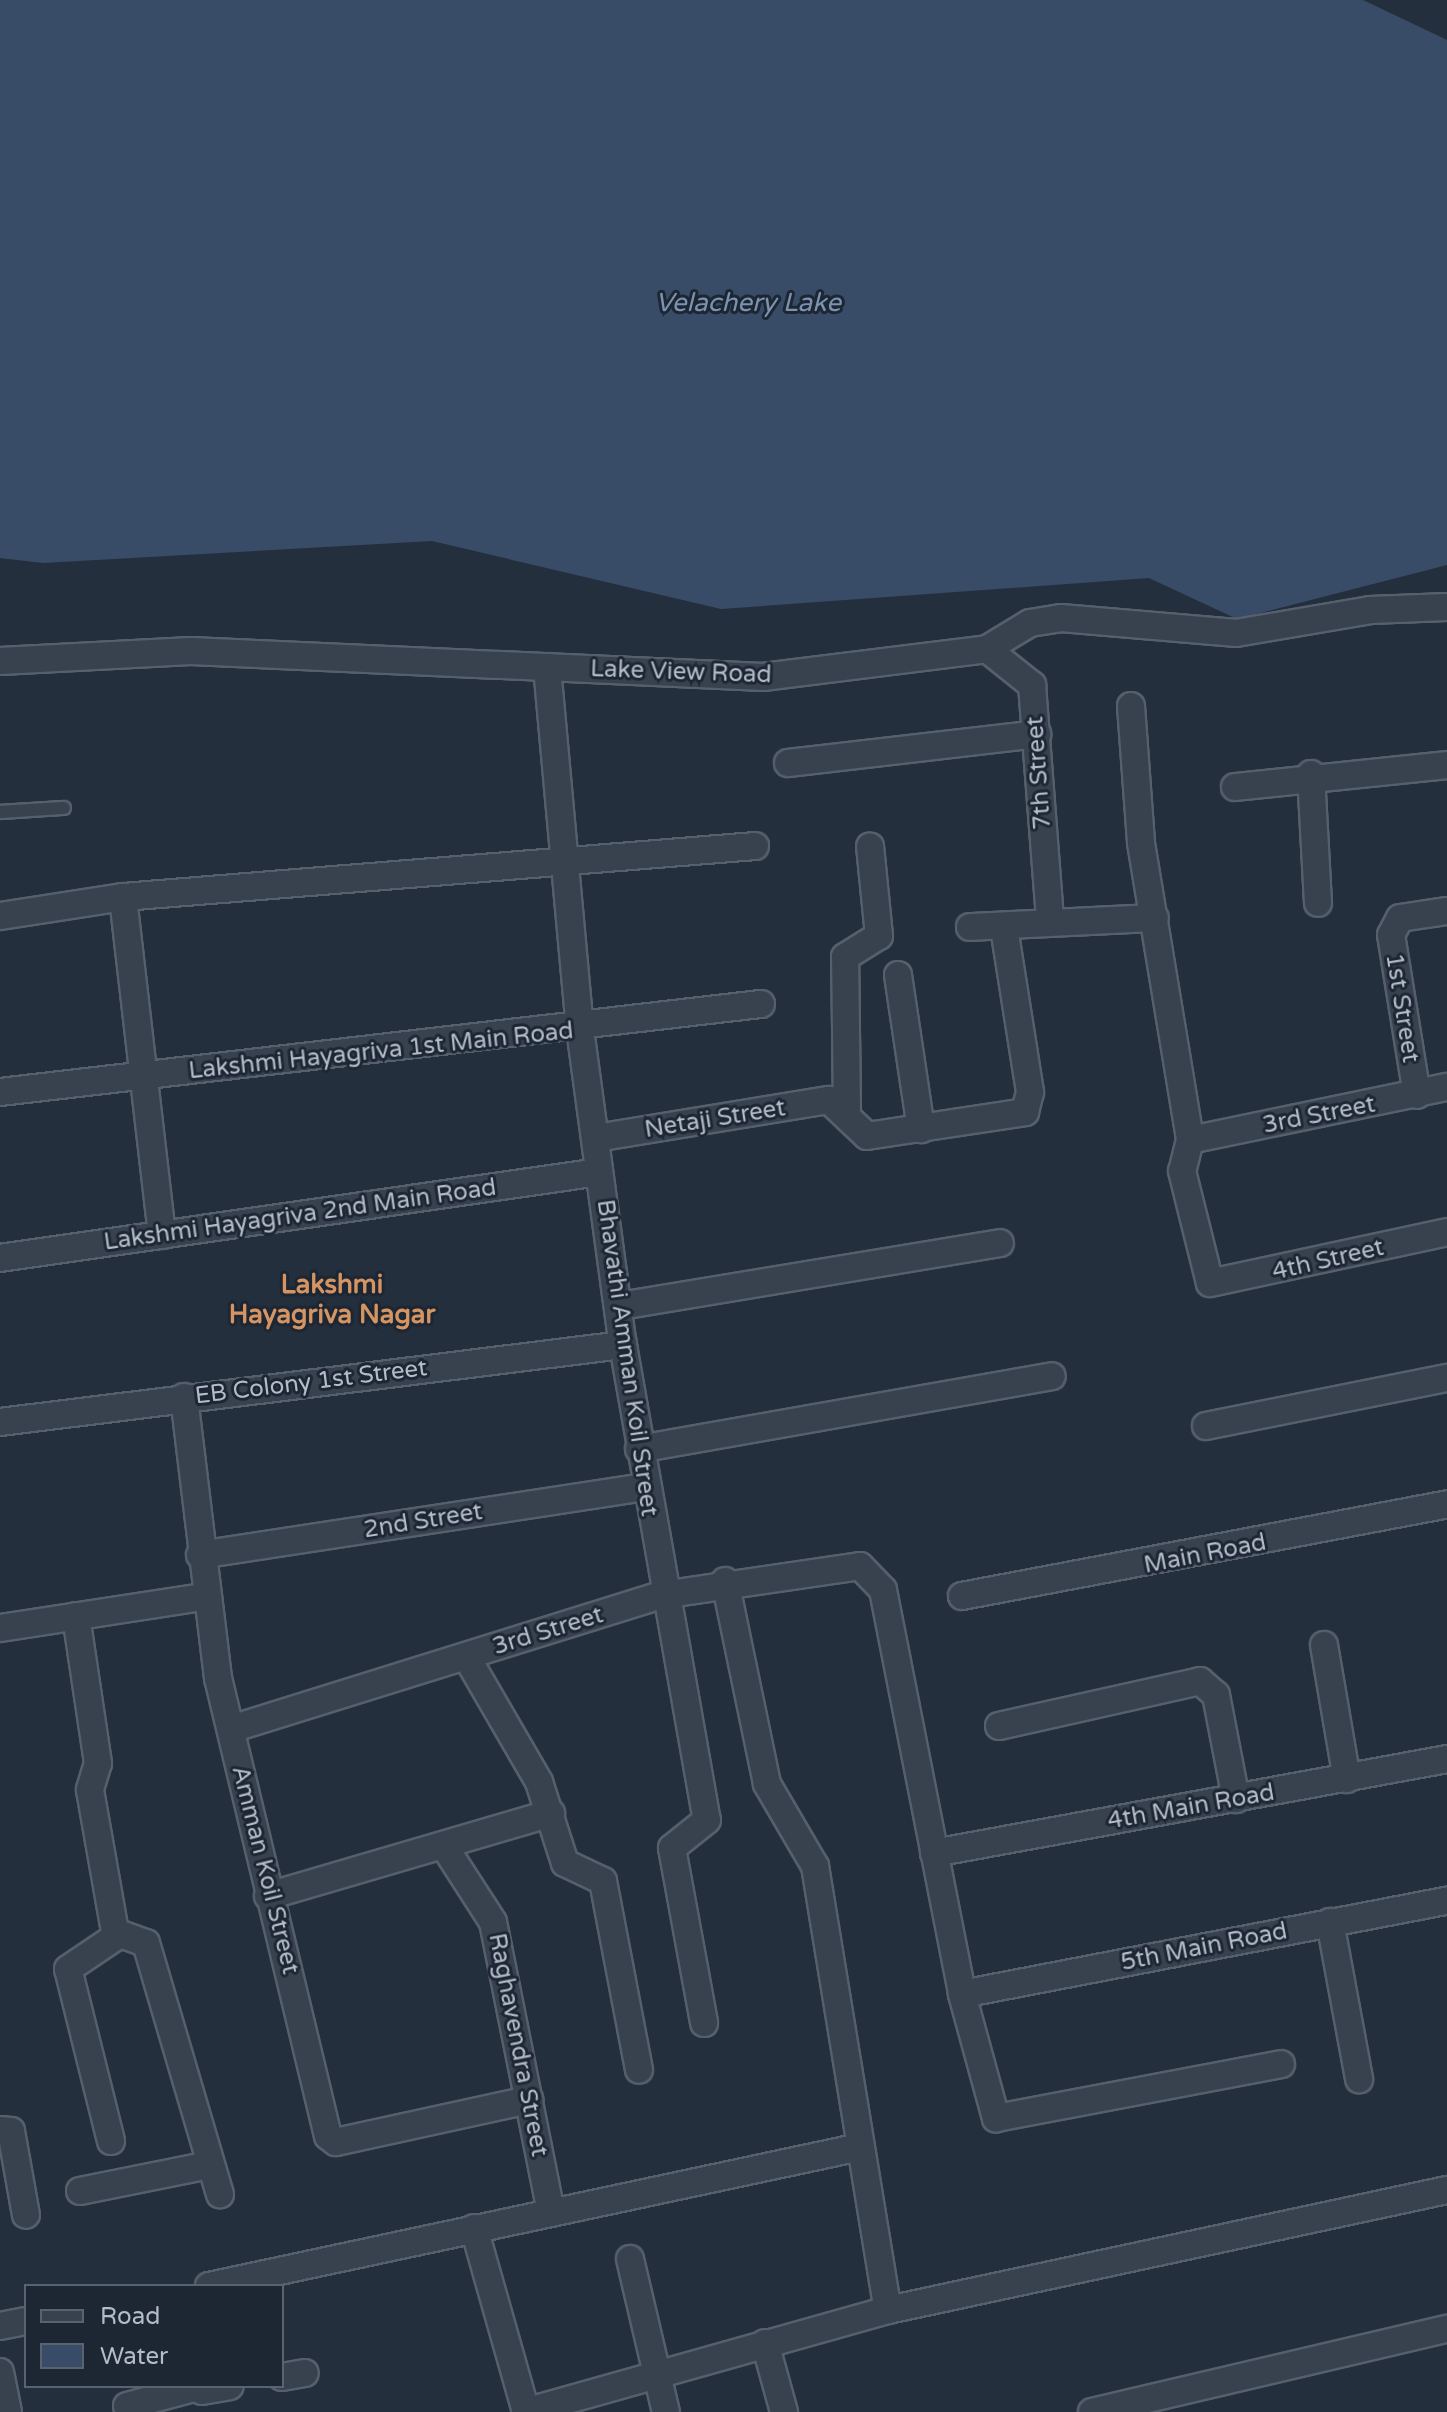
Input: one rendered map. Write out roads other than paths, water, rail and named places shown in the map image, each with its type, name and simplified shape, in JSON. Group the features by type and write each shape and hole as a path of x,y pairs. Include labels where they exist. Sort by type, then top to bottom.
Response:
{"street":[{"name":"Lake View Road","path":"0,661 191,651 763,677 987,649 1030,623 1061,618 1236,633 1370,610 1447,607"},
{"name":"7th Street","path":"987,649 1032,685 1050,919"},
{"name":"Bhavathi Amman Koil Street","path":"547,667 568,866 580,1029 623,1345 662,1595 707,1820 672,1848 704,2023"},
{"path":"1131,706 1155,918 1190,1140"},
{"path":"788,763 1037,734"},
{"path":"1235,787 1311,774 1447,765"},
{"path":"1311,774 1318,903"},
{"path":"0,916 123,897 568,866 755,846"},
{"path":"870,846 879,936 845,957 841,1106 861,1135 1019,1115 1031,1102 1004,927"},
{"path":"123,897 162,1235"},
{"name":"1st Street","path":"1417,1095 1391,935 1400,918 1445,913"},
{"path":"970,927 1004,927 1050,919 1155,918"},
{"path":"898,975 921,1129"},
{"name":"Lakshmi Hayagriva 1st Main Road","path":"0,1092 580,1029 761,1004"},
{"name":"3rd Street","path":"1190,1140 1447,1087"},
{"name":"Netaji Street","path":"596,1138 841,1106"},
{"name":"4th Street","path":"1190,1140 1182,1171 1210,1283 1447,1232"},
{"name":"Lakshmi Hayagriva 2nd Main Road","path":"0,1258 599,1172"},
{"path":"620,1306 1000,1243"},
{"name":"EB Colony 1st Street","path":"0,1422 623,1345"},
{"path":"639,1449 1052,1376"},
{"path":"1206,1426 1447,1378"},
{"name":"Amman Koil Street","path":"184,1397 200,1555 231,1729 268,1896 331,2141 529,2100"},
{"name":"2nd Street","path":"200,1555 646,1487"},
{"name":"Main Road","path":"962,1596 1447,1504"},
{"name":"3rd Street","path":"231,1729 662,1595 725,1581 847,1565 871,1570 883,1590 934,1853"},
{"path":"725,1581 767,1784 815,1866 888,2310"},
{"path":"0,1628 208,1596"},
{"path":"76,1616 98,1763 90,1790 117,1936"},
{"path":"1324,1645 1347,1779"},
{"path":"466,1656 551,1813 565,1863 599,1873 603,1881 639,2070"},
{"path":"999,1726 1200,1681 1216,1695 1236,1799"},
{"name":"4th Main Road","path":"934,1853 1447,1759"},
{"path":"268,1896 551,1813"},
{"name":"Raghavendra Street","path":"444,1846 493,1922 551,2211"},
{"path":"934,1853 962,1994 991,2112 1004,2122 1281,2064"},
{"name":"5th Main Road","path":"962,1994 1447,1901"},
{"path":"1330,1922 1359,2079"},
{"path":"111,2141 68,1969 117,1936 146,1943 220,2194"},
{"path":"0,2130 11,2131 26,2215"},
{"path":"218,2284 860,2147"},
{"path":"80,2191 209,2165"},
{"path":"474,2228 525,2412 656,2372 888,2310 1447,2190"},
{"path":"630,2259 666,2412"},
{"path":"0,2326 24,2321"},
{"path":"1092,2412 1119,2409 1447,2329"},
{"path":"765,2343 784,2412"},
{"path":"0,2372 8,2412"},
{"path":"127,2406 201,2388"}],"lane":[{"path":"0,812 64,808"}],"water":[{"name":"Velachery Lake","path":"0,0 1363,0 1447,40 1447,565 1237,619 1149,578 721,609 432,541 43,563 0,558"}],"district":[{"name":"Lakshmi Hayagriva Nagar","path":"332,1300"}]}
